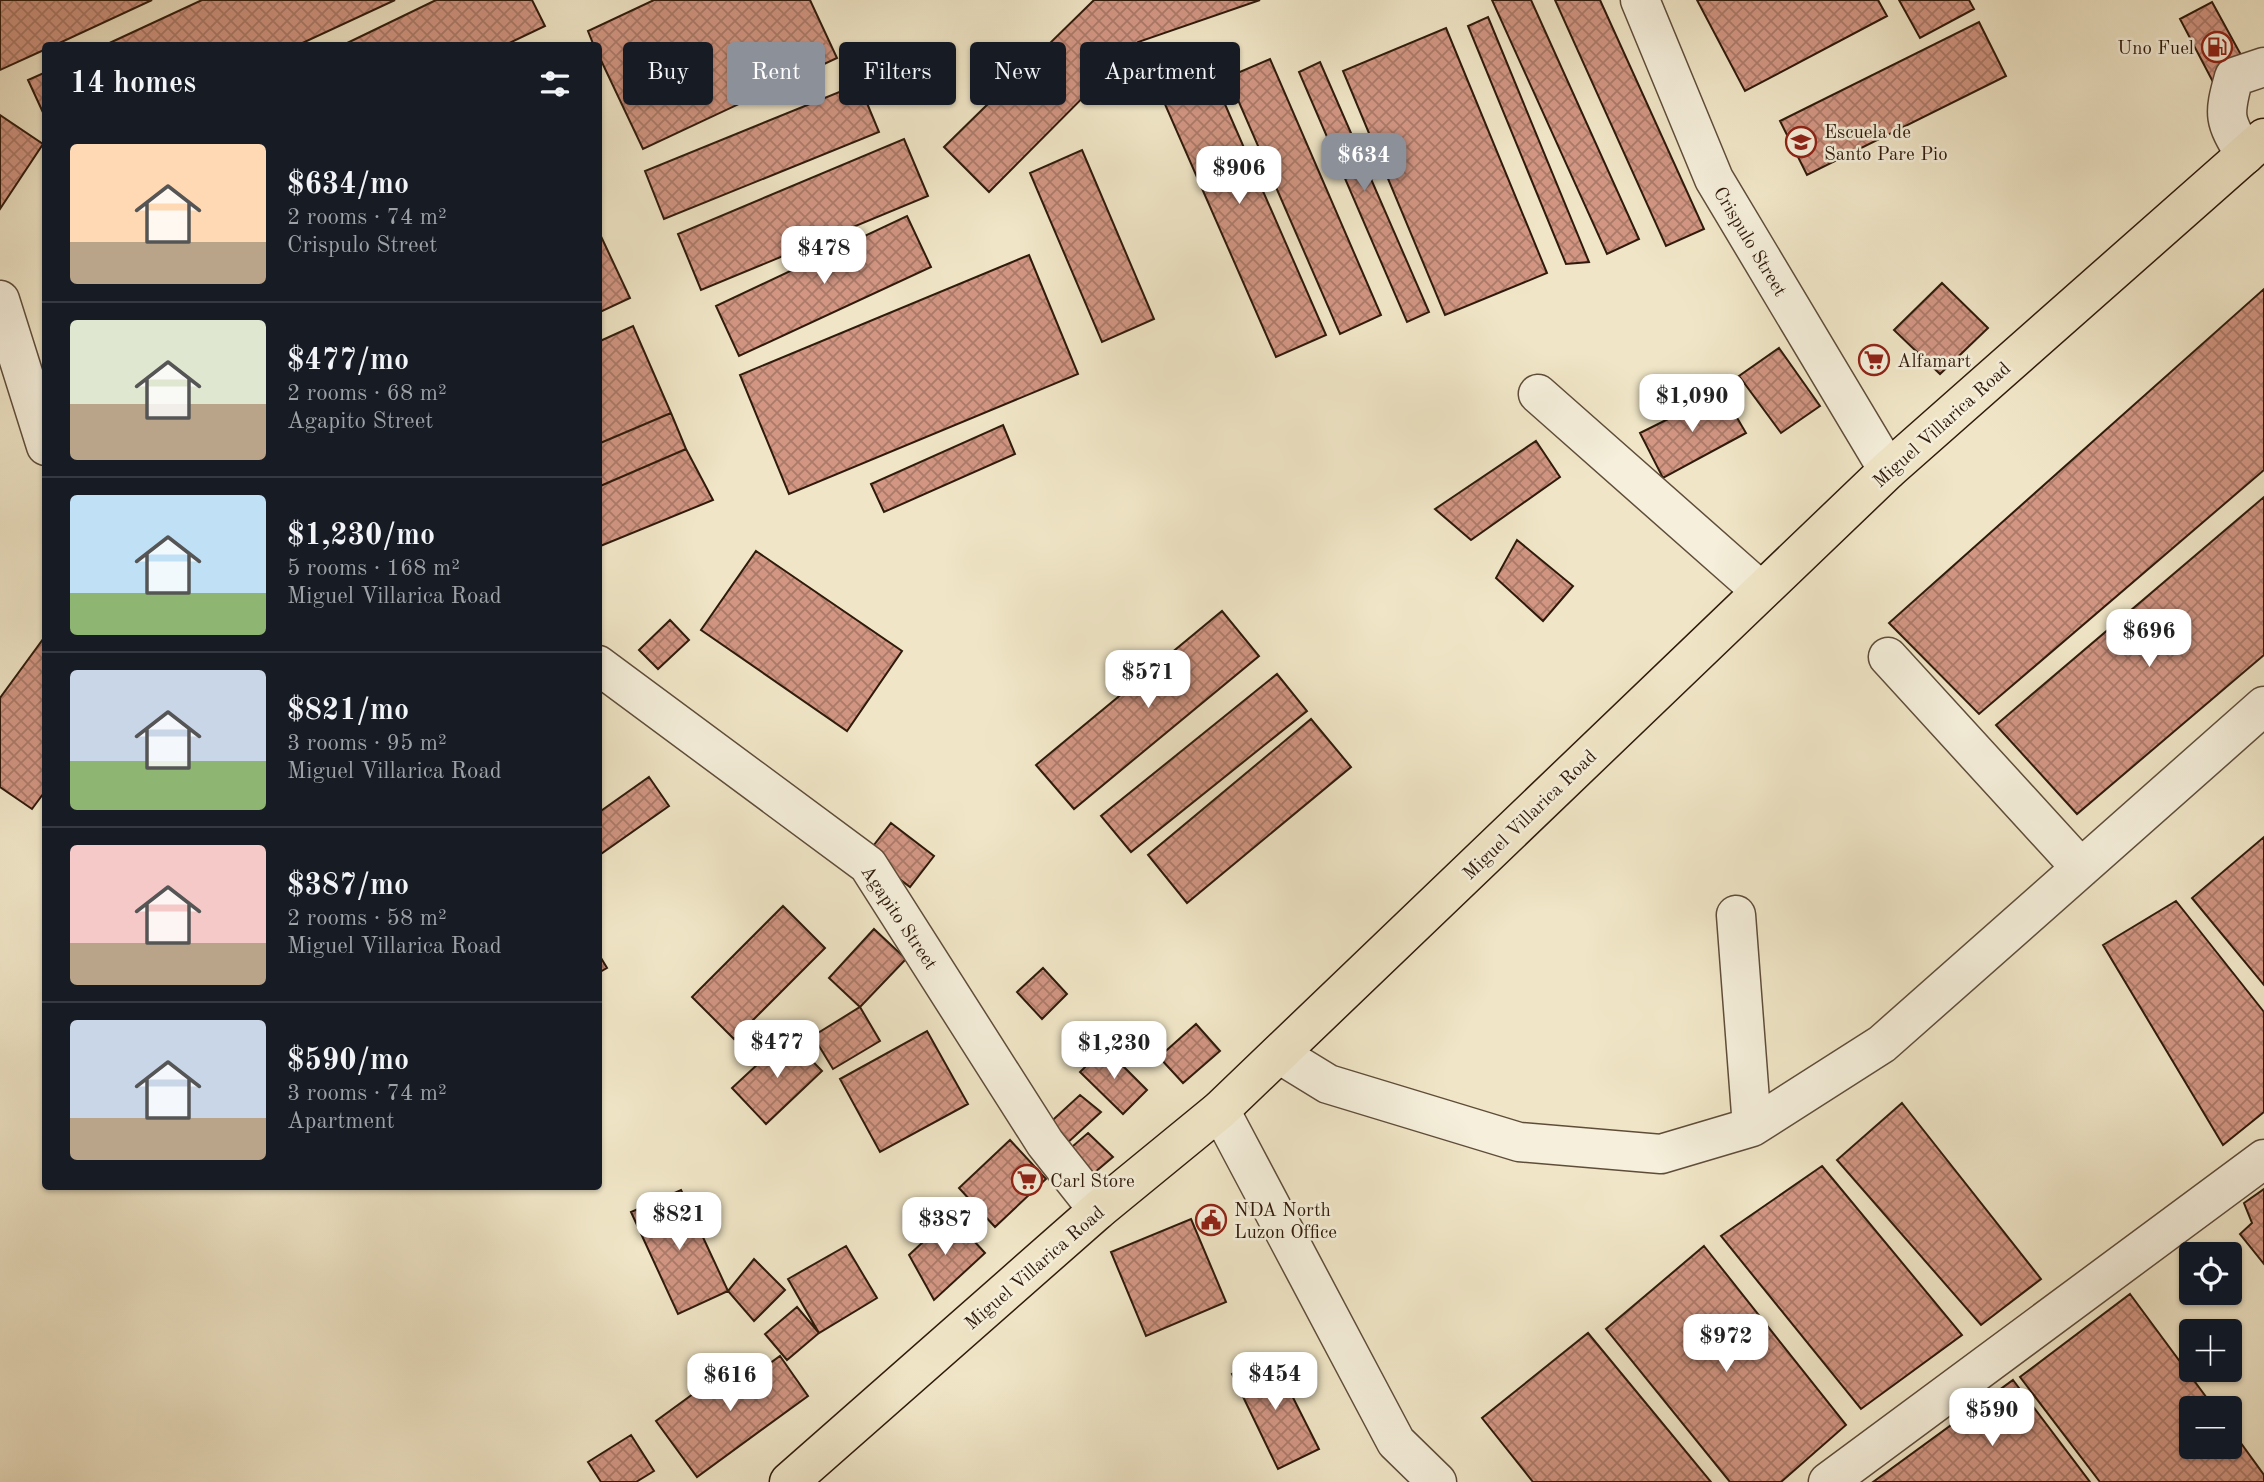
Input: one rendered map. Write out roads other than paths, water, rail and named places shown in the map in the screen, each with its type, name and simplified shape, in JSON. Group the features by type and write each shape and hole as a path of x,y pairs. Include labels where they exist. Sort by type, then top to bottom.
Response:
{"main road":[{"name":"Miguel Villarica Road","path":"789,1482 1098,1210 1220,1110 1888,470 2255,147"}],"street":[{"name":"Crispulo Street","path":"1640,0 1714,179 1888,470"},
{"path":"2255,147 2228,127 2225,107 2234,77 2264,67"},
{"path":"0,300 42,433"},
{"path":"1538,394 1760,591"},
{"path":"1888,657 2081,868"},
{"name":"Agapito Street","path":"602,668 869,865 1045,1143 1098,1210"},
{"path":"1279,1054 1328,1084 1519,1142 1661,1154 1752,1127 1882,1044 2264,706"},
{"path":"1736,915 1752,1127"},
{"path":"1220,1110 1396,1442 1437,1482"},
{"path":"1828,1482 2264,1159"}],"place":[{"name":"Uno Fuel","path":"2217,47"},
{"name":"Escuela de Santo Pare Pio","path":"1801,142"},
{"name":"Alfamart","path":"1874,360"},
{"name":"Carl Store","path":"1027,1180"},
{"name":"NDA North Luzon Office","path":"1211,1220"}]}
